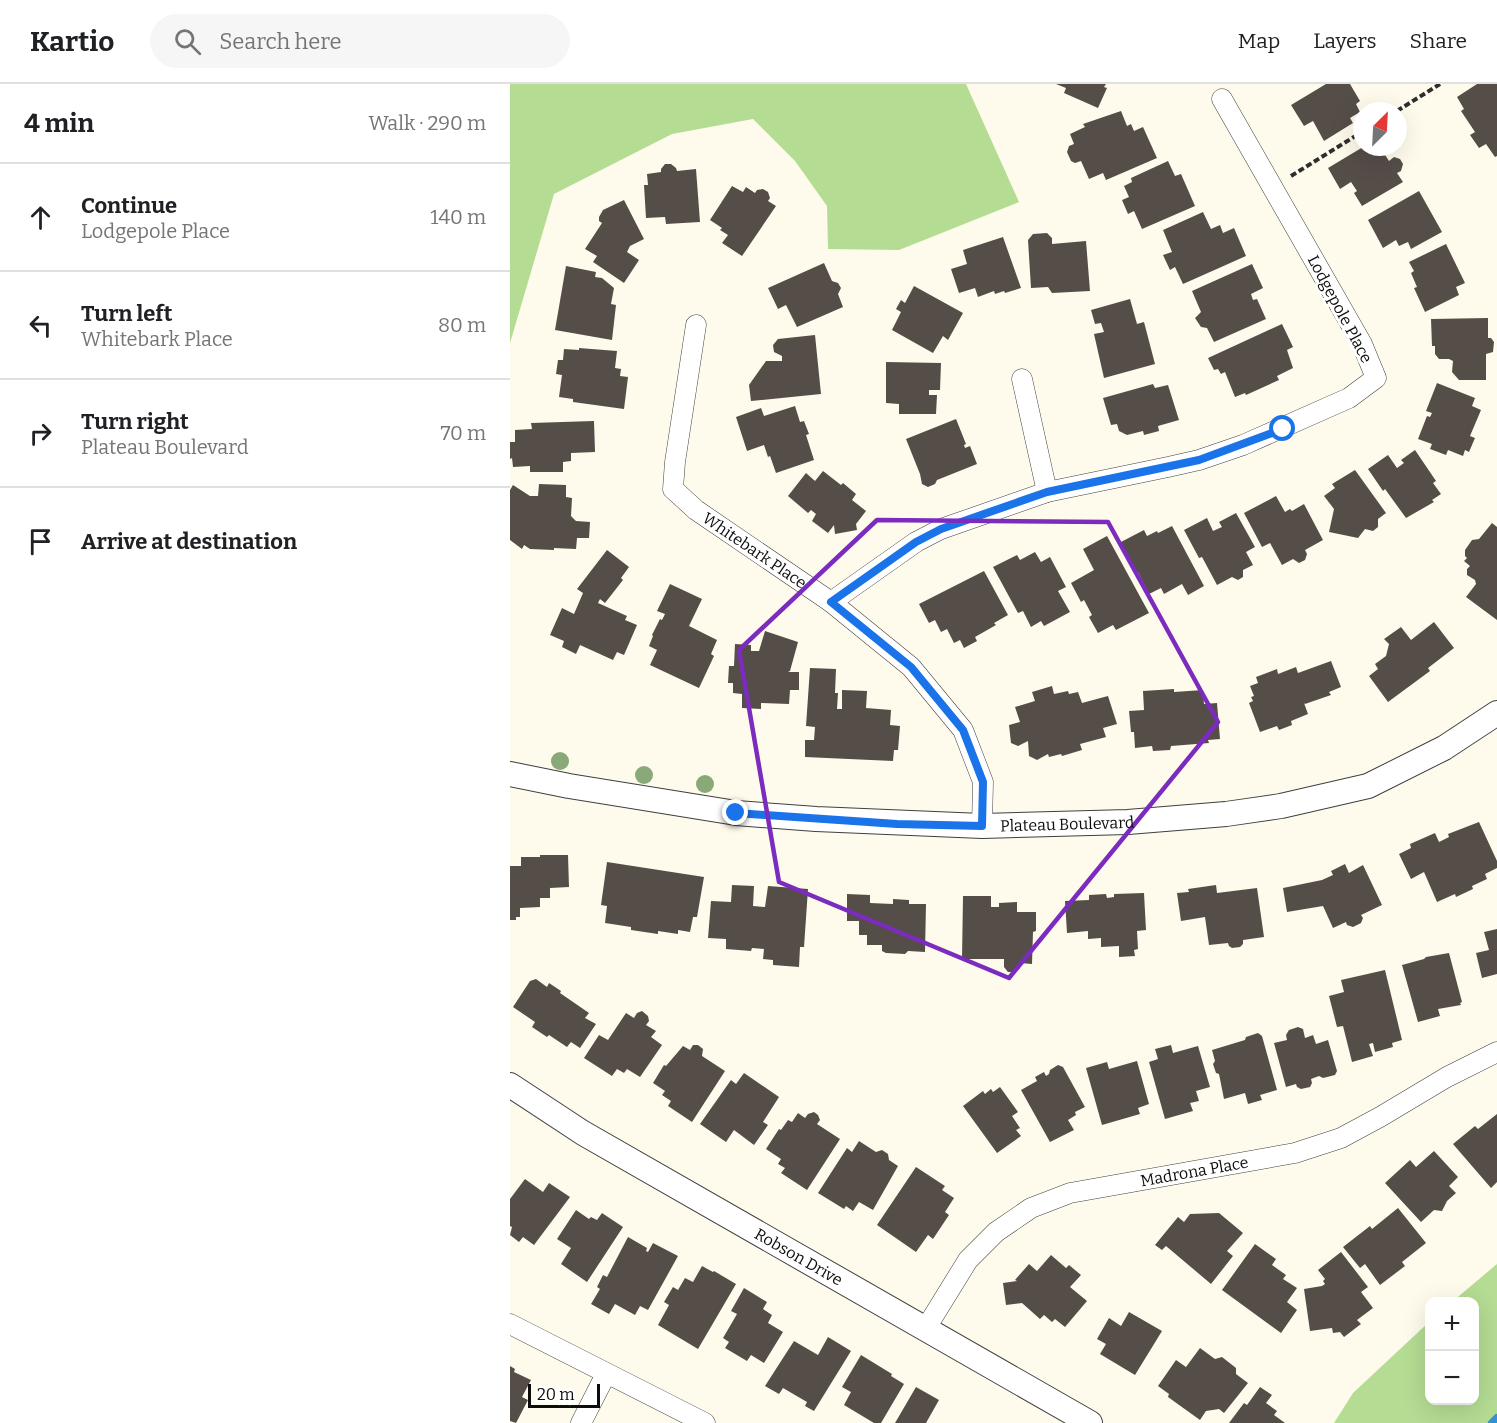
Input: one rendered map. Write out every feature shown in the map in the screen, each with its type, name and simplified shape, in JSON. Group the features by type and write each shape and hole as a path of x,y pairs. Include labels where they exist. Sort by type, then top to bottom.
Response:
{"street":[{"name":"Lodgepole Place","path":"831,602 916,542 941,529 1047,492 1168,468 1243,445 1349,398 1376,378 1362,344 1222,99"},
{"name":"Whitebark Place","path":"696,326 673,489 696,510 831,602 911,667 963,730 983,782 982,826"},
{"path":"1022,380 1047,492"},
{"name":"Plateau Boulevard","path":"510,774 736,813 897,824 982,826 1128,822 1226,814 1335,795 1368,786 1444,748 1497,713"},
{"name":"Madrona Place","path":"926,1328 969,1260 996,1232 1031,1208 1070,1193 1295,1152 1341,1138 1447,1077 1497,1052"},
{"name":"Robson Drive","path":"510,1085 583,1133 926,1328 1081,1421"},
{"path":"510,1324 705,1423"},
{"path":"581,1423 606,1374"}],"path":[{"path":"1407,105 1440,84"},
{"path":"1272,187 1353,138"}],"highlighted area":[{"path":"877,520 1108,522 1218,722 1009,978 779,882 739,650"}],"green space":[{"path":"510,84 966,84 1019,202 899,250 828,249 827,206 795,161 753,119 672,134 554,194 510,343"},
{"path":"1497,1264 1497,1423 1334,1423 1353,1393 1425,1326 1425,1405 1479,1405 1479,1297 1458,1297"}],"building":[{"path":"1056,84 1106,84 1104,87 1107,88 1098,108 1064,93 1066,88"},
{"path":"1326,84 1350,84 1360,101 1353,102 1353,116 1350,118 1353,123 1324,141 1313,121 1304,126 1291,105"},
{"path":"1477,84 1497,84 1497,156 1495,157 1486,144 1479,148 1470,135 1475,132 1461,111 1464,109 1457,97"},
{"path":"1121,111 1127,126 1131,124 1134,131 1143,127 1157,158 1106,180 1103,173 1089,179 1081,161 1075,163 1071,161 1067,152 1069,146 1074,144 1070,134 1085,127 1083,124"},
{"path":"1353,153 1353,156 1386,156 1389,161 1394,157 1400,159 1403,164 1401,171 1397,173 1403,182 1362,206 1354,193 1357,191 1351,182 1340,189 1328,168"},
{"path":"1168,161 1175,176 1181,174 1195,206 1142,229 1134,211 1128,214 1122,200 1129,197 1124,186 1132,182 1131,178"},
{"path":"665,164 671,164 677,171 696,169 700,222 666,224 665,217 646,218 644,185 648,185 647,174 661,172"},
{"path":"732,186 743,192 746,187 755,193 763,189 768,192 770,198 768,201 776,206 742,256 722,243 728,235 710,220"},
{"path":"1419,191 1442,232 1411,249 1408,242 1399,246 1396,240 1383,248 1368,220"},
{"path":"624,200 644,239 630,246 627,252 639,260 624,283 593,262 597,256 585,249 602,223 599,217 603,210"},
{"path":"1203,212 1211,229 1220,225 1223,233 1234,228 1246,256 1183,284 1175,267 1170,270 1163,255 1172,252 1163,230"},
{"path":"1047,233 1052,238 1052,244 1086,241 1090,291 1052,293 1048,287 1031,288 1028,240 1033,234"},
{"path":"1003,237 1021,288 1005,293 1004,291 995,294 994,291 978,297 975,288 959,293 951,269 967,264 963,250"},
{"path":"1446,244 1465,283 1456,287 1459,295 1425,312 1414,288 1417,287 1411,273 1414,271 1409,262"},
{"path":"824,263 832,281 838,283 841,288 838,294 843,307 797,327 786,305 778,309 768,288"},
{"path":"1252,264 1263,288 1251,294 1253,300 1257,299 1266,319 1214,342 1207,328 1201,327 1195,318 1201,312 1192,291"},
{"path":"566,266 596,272 595,277 602,278 614,288 611,304 616,305 612,340 555,330"},
{"path":"914,286 963,313 948,340 943,336 933,353 892,330 901,312 896,309 901,300 905,303"},
{"path":"1130,299 1137,324 1144,322 1155,364 1104,378 1094,334 1104,332 1101,323 1095,324 1091,310"},
{"path":"1488,318 1488,338 1494,342 1493,352 1486,354 1486,380 1459,380 1452,372 1453,361 1439,359 1435,354 1435,346 1432,346 1431,319"},
{"path":"1282,324 1293,347 1287,350 1293,368 1277,376 1279,380 1246,395 1245,393 1235,397 1225,372 1221,374 1218,369 1214,370 1208,358"},
{"path":"815,335 821,394 751,401 749,385 766,361 782,361 782,356 774,352 773,345 778,339"},
{"path":"579,348 617,351 615,368 621,369 620,376 628,377 624,409 573,402 573,399 559,397 562,375 556,374 558,360 563,360 564,349 579,350"},
{"path":"886,362 941,363 940,390 929,390 929,395 937,395 936,414 899,414 899,404 886,403"},
{"path":"1437,383 1475,398 1472,406 1481,410 1470,436 1475,438 1469,452 1465,450 1463,456 1448,450 1446,455 1430,449 1432,444 1418,439 1427,416 1430,417 1432,413 1426,411"},
{"path":"1153,384 1155,388 1168,385 1179,420 1158,426 1159,431 1144,435 1143,431 1127,435 1119,431 1117,424 1111,425 1103,398"},
{"path":"795,406 800,422 804,421 809,434 806,435 814,460 776,473 764,445 747,451 736,417 761,408 764,416"},
{"path":"956,419 966,444 965,448 970,446 977,464 937,480 935,484 928,487 922,484 906,439"},
{"path":"594,421 595,452 571,453 571,461 563,462 563,472 530,472 530,466 513,467 512,458 510,459 510,442 515,442 515,430 532,429 531,423"},
{"path":"1415,450 1436,481 1433,483 1441,494 1432,500 1434,502 1406,518 1368,469 1388,455 1397,468 1404,463 1401,460"},
{"path":"1355,470 1386,513 1378,519 1378,527 1373,531 1365,529 1358,538 1329,532 1334,509 1324,496 1335,488 1332,484"},
{"path":"823,471 856,494 852,500 866,511 856,524 857,530 835,534 834,525 828,533 812,521 816,514 811,510 808,513 788,496 806,473 815,481"},
{"path":"539,484 566,485 566,497 572,498 571,516 576,521 590,522 589,538 577,538 576,549 530,549 524,545 522,549 510,540 510,490 513,485 530,496 538,496"},
{"path":"1276,496 1285,512 1304,504 1323,540 1305,550 1307,554 1305,560 1299,563 1293,559 1282,565 1270,543 1262,547 1244,513"},
{"path":"1236,513 1255,547 1246,552 1253,565 1243,570 1243,577 1238,580 1232,577 1217,585 1184,530 1207,518 1213,531 1222,527 1219,522"},
{"path":"1492,523 1497,527 1497,620 1466,597 1476,584 1475,580 1467,575 1467,569 1470,566 1464,561 1467,558 1465,550 1472,540 1479,539"},
{"path":"1172,526 1204,586 1188,595 1182,584 1164,594 1161,588 1149,594 1119,543 1144,530 1147,536"},
{"path":"1107,536 1149,613 1116,630 1113,625 1098,633 1089,617 1092,615 1084,600 1081,602 1071,583 1094,570 1083,549"},
{"path":"607,550 629,567 621,578 623,580 605,603 600,599 598,603 627,616 625,620 637,625 624,655 617,652 613,660 580,645 576,654 562,647 564,641 550,635 562,608 574,614 583,593 577,589"},
{"path":"1035,552 1041,562 1050,557 1066,587 1058,591 1070,612 1044,626 1041,621 1031,627 1023,611 1018,613 993,567 1017,555 1020,560"},
{"path":"984,571 1008,615 975,637 977,641 964,648 960,640 954,643 947,629 941,632 935,620 929,623 919,604"},
{"path":"670,584 702,599 689,626 717,640 711,654 714,656 699,688 650,665 657,650 649,646 652,635 665,614 657,611"},
{"path":"1434,622 1454,648 1428,668 1430,671 1388,702 1369,676 1378,669 1375,664 1386,656 1389,644 1384,639 1401,627 1411,640"},
{"path":"765,631 798,642 788,672 799,672 799,690 790,690 789,704 761,703 761,709 742,708 742,694 733,693 733,683 728,683 729,666 734,666 735,644 751,645 751,651 759,651"},
{"path":"1331,661 1341,687 1329,692 1331,695 1304,703 1308,714 1291,721 1292,725 1279,730 1277,726 1260,732 1249,703 1253,701 1251,697 1254,696 1250,686 1258,683 1256,677 1277,669 1278,674 1296,667 1298,673"},
{"path":"810,668 836,669 837,709 842,709 842,690 867,691 866,708 891,710 890,725 900,726 898,750 894,750 893,761 805,757 805,740 814,740 815,727 806,726"},
{"path":"1052,686 1054,694 1068,691 1069,694 1078,692 1082,703 1108,696 1117,724 1103,728 1106,737 1080,744 1082,750 1062,756 1061,754 1049,757 1048,754 1037,760 1029,756 1028,741 1018,746 1011,743 1009,725 1020,722 1015,707 1035,701 1032,692"},
{"path":"1174,689 1174,692 1203,690 1204,704 1217,703 1220,739 1208,740 1209,743 1171,746 1170,750 1153,751 1152,746 1135,748 1129,711 1144,710 1143,691"},
{"path":"1479,822 1497,861 1497,868 1485,874 1487,879 1472,886 1473,889 1437,902 1424,872 1411,879 1399,854 1411,848 1410,844 1435,833 1439,842 1449,837 1448,834"},
{"path":"540,855 568,855 569,887 550,888 550,898 540,898 540,907 520,908 520,917 510,920 510,866 521,866 521,857 540,857"},
{"path":"607,862 704,877 697,917 693,917 690,932 678,930 678,934 658,931 658,934 605,923 607,906 601,905"},
{"path":"1345,864 1349,873 1363,865 1382,905 1361,915 1363,918 1361,923 1353,927 1347,925 1346,922 1333,928 1323,906 1287,912 1283,888 1322,880 1333,875 1331,871"},
{"path":"732,885 754,886 753,906 765,907 768,886 808,889 804,947 800,947 799,967 773,965 773,960 763,959 764,949 752,948 751,951 726,949 726,939 708,938 711,901 731,902"},
{"path":"1216,885 1217,893 1257,888 1264,937 1243,940 1240,947 1232,948 1228,943 1209,945 1205,917 1181,921 1177,893"},
{"path":"1144,893 1146,930 1137,931 1138,949 1134,950 1135,956 1119,957 1119,946 1101,947 1101,938 1088,939 1088,931 1067,933 1065,901 1089,900 1089,895 1106,894 1107,898 1114,897 1114,894"},
{"path":"847,894 870,895 870,903 893,904 893,899 909,900 909,904 926,904 925,952 886,953 882,951 882,945 867,945 867,935 859,935 859,921 847,921"},
{"path":"963,896 991,896 991,907 999,907 999,903 1017,902 1017,912 1036,912 1032,964 1020,963 1020,968 1015,972 1008,972 1004,967 1004,959 962,959"},
{"path":"1497,929 1497,974 1482,978 1476,953 1489,950 1484,932"},
{"path":"1449,953 1461,1005 1438,1009 1440,1016 1418,1022 1402,965 1426,957"},
{"path":"1385,970 1402,1040 1392,1043 1393,1047 1375,1052 1373,1043 1369,1044 1373,1056 1352,1062 1343,1026 1337,1027 1329,996 1344,992 1341,980"},
{"path":"536,979 547,987 549,983 589,1013 585,1018 596,1024 580,1048 571,1042 567,1047 549,1035 547,1037 532,1027 535,1022 513,1007 530,981"},
{"path":"642,1011 648,1016 649,1021 646,1025 656,1031 651,1037 662,1045 640,1077 627,1069 624,1073 617,1069 612,1076 584,1058 599,1035 608,1040 626,1013 634,1018"},
{"path":"1298,1027 1303,1029 1305,1038 1313,1035 1316,1044 1328,1040 1337,1071 1335,1075 1311,1079 1310,1087 1301,1089 1296,1084 1286,1087 1274,1043 1287,1040 1286,1035 1289,1030"},
{"path":"1258,1033 1262,1036 1277,1090 1260,1095 1262,1100 1248,1104 1245,1093 1224,1099 1219,1074 1216,1073 1213,1064 1215,1061 1212,1050 1245,1040 1246,1037"},
{"path":"693,1045 698,1045 703,1049 702,1056 725,1071 692,1122 668,1106 671,1101 662,1095 665,1091 653,1083 664,1065 666,1066 683,1046 690,1050"},
{"path":"1171,1045 1173,1053 1198,1046 1210,1087 1196,1091 1199,1101 1190,1103 1193,1111 1165,1119 1149,1062 1158,1059 1155,1049"},
{"path":"1137,1061 1149,1104 1138,1108 1140,1114 1102,1125 1086,1068 1107,1062 1109,1069"},
{"path":"1058,1065 1063,1067 1085,1107 1075,1112 1076,1115 1068,1120 1074,1130 1050,1142 1021,1090 1037,1081 1035,1077 1044,1072 1046,1076"},
{"path":"744,1073 779,1097 763,1122 768,1125 754,1145 734,1130 726,1142 700,1124 731,1080 736,1084"},
{"path":"1000,1087 1018,1112 1012,1116 1020,1128 1016,1130 1021,1136 997,1153 963,1106 983,1091 985,1094 991,1089 993,1092"},
{"path":"814,1112 820,1120 817,1124 840,1139 807,1190 781,1173 785,1168 778,1164 781,1159 766,1149 788,1120 792,1122 798,1113 805,1118"},
{"path":"1497,1114 1497,1182 1491,1188 1453,1144 1475,1126 1478,1129"},
{"path":"859,1141 876,1152 882,1150 888,1154 889,1160 898,1166 873,1210 859,1202 853,1211 846,1206 844,1209 818,1193 847,1148 852,1152"},
{"path":"1434,1151 1458,1177 1449,1186 1456,1193 1447,1201 1442,1211 1434,1210 1421,1222 1385,1183 1410,1160 1416,1167"},
{"path":"916,1167 945,1186 942,1190 954,1198 945,1212 949,1215 933,1239 928,1235 916,1252 877,1225"},
{"path":"525,1179 543,1192 549,1183 570,1197 534,1245 523,1237 519,1242 510,1235 512,1227 510,1226 510,1199"},
{"path":"1398,1208 1426,1243 1402,1262 1405,1266 1380,1285 1365,1264 1360,1268 1343,1247 1370,1226 1372,1229"},
{"path":"576,1210 589,1219 591,1217 597,1220 602,1213 623,1227 587,1282 561,1264 571,1248 557,1239"},
{"path":"1219,1213 1243,1233 1227,1251 1233,1256 1211,1284 1166,1246 1162,1250 1155,1245 1178,1217 1184,1222 1190,1214"},
{"path":"628,1237 647,1248 648,1252 653,1243 678,1256 648,1310 640,1306 635,1315 615,1304 609,1314 591,1304 600,1289 597,1287 603,1275 607,1277"},
{"path":"1255,1244 1276,1259 1272,1265 1286,1275 1283,1279 1297,1288 1287,1302 1297,1310 1281,1333 1222,1290"},
{"path":"1341,1252 1368,1287 1361,1292 1373,1308 1357,1320 1361,1324 1344,1337 1340,1332 1333,1333 1332,1328 1310,1331 1304,1289 1325,1284 1323,1281 1325,1279 1318,1270"},
{"path":"1051,1255 1066,1268 1069,1265 1081,1275 1070,1287 1087,1301 1065,1327 1055,1319 1052,1322 1044,1315 1040,1319 1022,1303 1006,1305 1003,1283 1017,1281 1015,1280 1029,1264 1037,1271"},
{"path":"702,1266 736,1284 698,1349 658,1325 669,1305 664,1302 673,1287 678,1290 685,1278 693,1282"},
{"path":"744,1288 767,1302 763,1309 772,1315 768,1323 783,1332 764,1363 751,1355 747,1361 725,1348 729,1342 723,1338 737,1314 731,1311"},
{"path":"1129,1312 1162,1331 1135,1375 1100,1354 1106,1344 1097,1339 1109,1318 1121,1326"},
{"path":"828,1337 851,1351 814,1411 805,1406 807,1402 783,1388 779,1394 765,1386 794,1341 818,1355"},
{"path":"1200,1348 1215,1359 1222,1357 1236,1368 1236,1374 1248,1383 1224,1413 1219,1409 1206,1411 1200,1420 1168,1397 1169,1394 1158,1386 1176,1360 1186,1367"},
{"path":"861,1355 904,1384 881,1423 874,1423 844,1405 851,1392 842,1387"},
{"path":"510,1366 515,1369 514,1372 531,1380 522,1397 528,1400 516,1423 510,1421"},
{"path":"916,1387 939,1400 926,1423 895,1423"},
{"path":"1260,1387 1272,1395 1266,1403 1277,1411 1274,1415 1285,1423 1229,1423 1244,1403 1247,1405"}],"waterway":[{"path":"1492,1423 1497,1418"}],"route":[{"path":"736,813 897,824 982,826 983,782 963,730 911,667 831,602 916,542 941,529 1047,492 1199,460 1283,429"}]}
